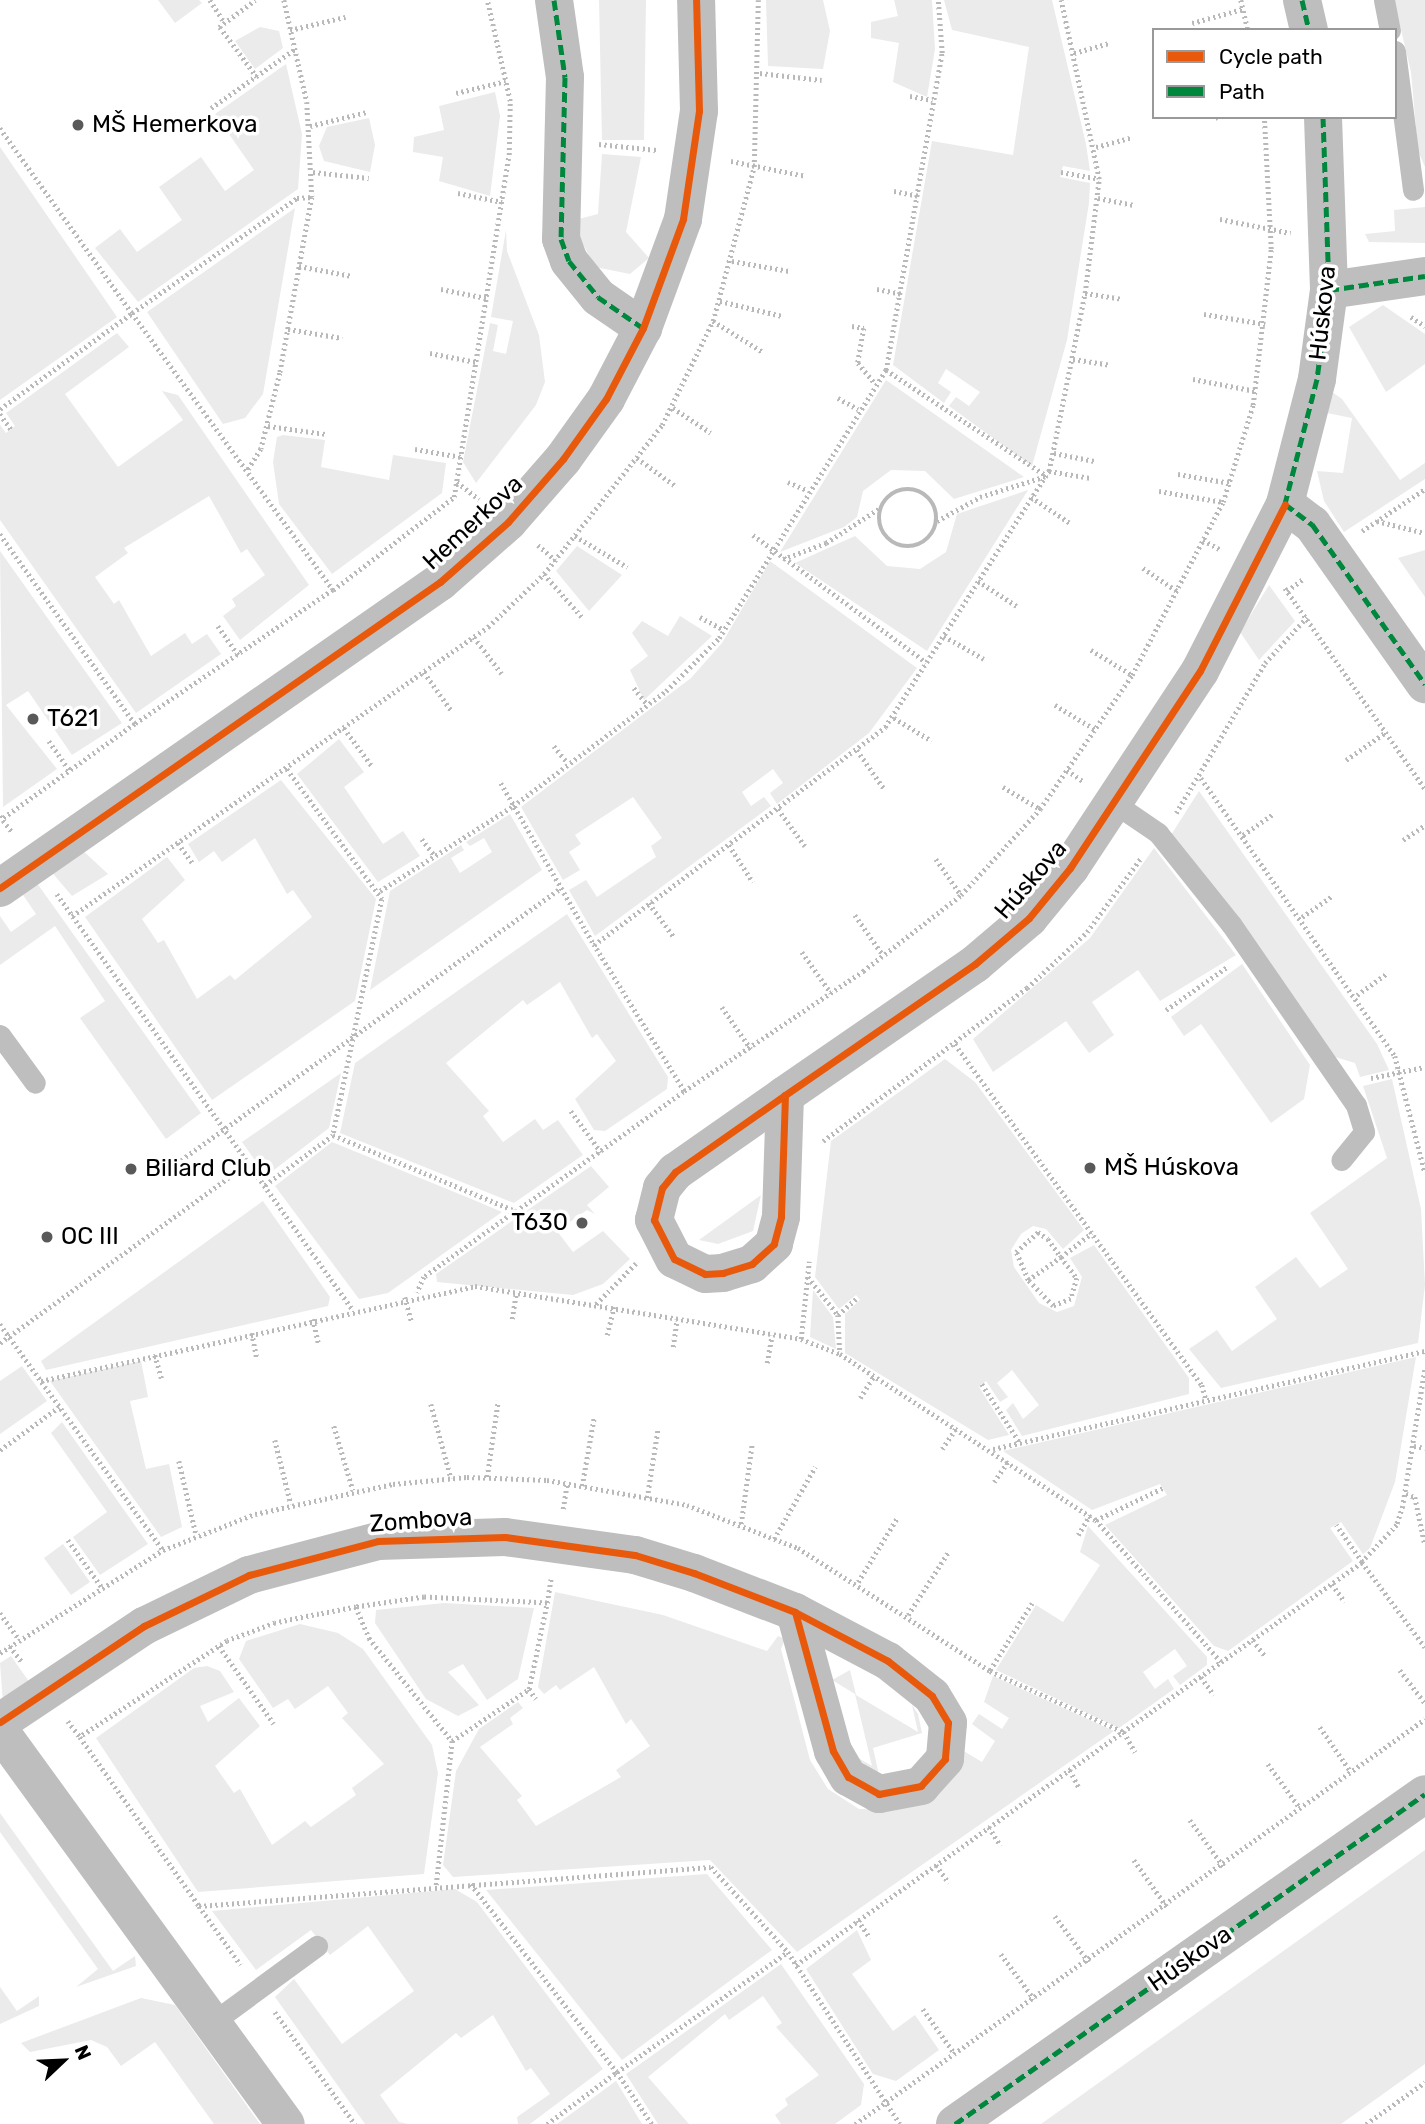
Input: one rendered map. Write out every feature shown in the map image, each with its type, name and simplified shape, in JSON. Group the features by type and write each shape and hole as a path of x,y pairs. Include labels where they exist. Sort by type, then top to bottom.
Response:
{"street":[{"path":"554,0 565,77 561,239 569,261 598,297 643,328"},
{"name":"Hemerkova","path":"0,888 398,613 484,545 563,459 606,399 665,281 695,153 696,0"},
{"path":"1302,0 1308,28"},
{"name":"Húskova","path":"663,1245 654,1220 662,1188 676,1172 975,964 1020,926 1117,805 1200,671 1285,504 1317,379 1329,290 1323,119"},
{"path":"1329,290 1425,276"},
{"path":"1285,504 1312,524 1425,684"},
{"path":"663,1245 674,1259 705,1274 752,1264 774,1244 781,1217 785,1095"},
{"name":"Zombova","path":"0,1723 201,1595 304,1556 378,1541 505,1537 635,1555 795,1612 888,1661 943,1708 948,1749 921,1786 879,1794 848,1777 833,1751 795,1612"},
{"path":"0,1731 286,2124"},
{"name":"Húskova","path":"955,2124 1425,1794"}],"lane":[{"path":"1384,0 1391,28"},
{"path":"1397,66 1413,190"},
{"path":"1117,805 1158,833 1250,950 1362,1120 1360,1143 1341,1160"},
{"path":"0,1035 35,1083"},
{"path":"213,2021 317,1946"}],"path":[{"path":"209,0 222,26 257,77"},
{"path":"222,26 255,0"},
{"path":"248,470 268,426 312,197 310,126 284,0"},
{"path":"353,1310 1,819 332,590 454,497 511,131 506,81 487,0"},
{"path":"380,891 513,806 648,705 700,660 723,629 807,490 886,370 919,196 943,39 939,0"},
{"path":"594,945 857,750 894,718 926,662 1048,473 1085,293 1099,179 1096,147 1061,0"},
{"path":"1241,0 1248,28"},
{"path":"1192,23 1243,9"},
{"path":"290,30 345,17"},
{"path":"1074,53 1110,43"},
{"path":"211,108 295,49"},
{"path":"760,72 822,80"},
{"path":"456,93 506,81"},
{"path":"910,96 933,100"},
{"path":"310,126 367,113"},
{"path":"417,1294 424,1276 684,1091 751,1049 883,956 961,895 1040,809 1132,675 1223,502 1230,483 1256,391 1265,324 1270,228 1264,119"},
{"path":"0,128 332,590"},
{"path":"1096,147 1133,137"},
{"path":"313,172 369,178"},
{"path":"1061,172 1099,179"},
{"path":"894,191 919,196"},
{"path":"458,193 502,202"},
{"path":"11,429 0,411 132,313 297,198 312,197"},
{"path":"1098,198 1135,205"},
{"path":"1220,219 1270,228"},
{"path":"732,261 789,271"},
{"path":"299,267 352,276"},
{"path":"441,289 486,298"},
{"path":"877,289 902,294"},
{"path":"1085,293 1121,299"},
{"path":"720,301 782,316"},
{"path":"1204,314 1265,324"},
{"path":"713,321 763,352"},
{"path":"852,326 863,328 858,363 876,383"},
{"path":"288,329 342,338"},
{"path":"430,353 476,362"},
{"path":"1073,359 1110,365"},
{"path":"886,370 1048,473 1091,478"},
{"path":"1193,379 1256,391"},
{"path":"838,398 858,409"},
{"path":"673,408 711,433"},
{"path":"268,426 326,434"},
{"path":"415,449 461,457"},
{"path":"1053,453 1094,461"},
{"path":"637,458 677,487"},
{"path":"881,507 884,536 901,547 920,545 937,521 980,497 1048,473"},
{"path":"1178,474 1230,483"},
{"path":"788,482 807,490"},
{"path":"783,560 826,543 881,507 892,493 910,489 927,496 937,521"},
{"path":"1159,491 1223,502"},
{"path":"1031,497 1070,523"},
{"path":"1377,520 1425,534"},
{"path":"0,534 135,724"},
{"path":"752,535 926,662"},
{"path":"575,536 627,567"},
{"path":"1203,540 1254,568 1287,591 1425,789"},
{"path":"1143,568 1177,591"},
{"path":"544,574 582,617"},
{"path":"978,581 1017,606"},
{"path":"700,617 723,629"},
{"path":"218,626 239,656"},
{"path":"944,636 984,659"},
{"path":"474,637 502,674"},
{"path":"1091,650 1132,675"},
{"path":"424,672 451,710"},
{"path":"635,688 648,705"},
{"path":"1055,705 1096,730"},
{"path":"894,718 932,741"},
{"path":"344,728 372,766"},
{"path":"1346,760 1386,732"},
{"path":"49,741 70,771"},
{"path":"554,746 568,763"},
{"path":"857,750 885,790"},
{"path":"265,1185 333,1135 358,1033 380,891 287,769"},
{"path":"1201,778 1357,995 1401,1072 1425,1172"},
{"path":"502,783 594,945 684,1091"},
{"path":"1003,787 1040,809"},
{"path":"778,809 805,846"},
{"path":"1243,835 1273,814"},
{"path":"1403,840 1425,825"},
{"path":"422,839 434,855"},
{"path":"178,843 194,866"},
{"path":"729,845 753,882"},
{"path":"936,859 961,895"},
{"path":"181,1160 561,888"},
{"path":"1302,917 1332,896"},
{"path":"649,903 674,937"},
{"path":"855,915 883,956"},
{"path":"1166,1010 1250,950"},
{"path":"802,951 831,993"},
{"path":"1357,995 1387,972"},
{"path":"722,1007 751,1049"},
{"path":"955,1044 1202,1385 1206,1400"},
{"path":"1401,1072 1425,1067"},
{"path":"571,1111 601,1152"},
{"path":"333,1135 516,1211"},
{"path":"0,1343 249,1163"},
{"path":"1031,1233 1043,1235 1077,1278 1071,1299 1054,1306 1028,1280 1016,1252 1031,1233"},
{"path":"1028,1280 1092,1233"},
{"path":"596,1304 663,1245"},
{"path":"807,1276 838,1315 840,1354"},
{"path":"41,1381 417,1294 475,1286 772,1335 840,1354 992,1449 1090,1515 1221,1662"},
{"path":"512,1319 516,1293"},
{"path":"405,1297 412,1323"},
{"path":"838,1315 858,1297"},
{"path":"607,1335 614,1307"},
{"path":"673,1347 677,1318"},
{"path":"313,1319 319,1344"},
{"path":"0,1324 163,1550"},
{"path":"251,1333 257,1358"},
{"path":"767,1363 772,1335"},
{"path":"992,1449 1425,1351"},
{"path":"155,1354 162,1380"},
{"path":"796,1965 1362,1562 1396,1525 1406,1494 1415,1446 1425,1370"},
{"path":"860,1398 874,1376"},
{"path":"982,1384 1020,1443"},
{"path":"487,1478 498,1401"},
{"path":"431,1404 451,1478"},
{"path":"0,1450 59,1407"},
{"path":"582,1486 594,1418"},
{"path":"334,1426 353,1490"},
{"path":"942,1449 957,1427"},
{"path":"647,1498 658,1428"},
{"path":"275,1440 291,1504"},
{"path":"741,1524 752,1444"},
{"path":"1415,1446 1425,1448"},
{"path":"994,1482 1009,1460"},
{"path":"179,1461 196,1534"},
{"path":"774,1539 815,1467"},
{"path":"1096,1520 1163,1488"},
{"path":"1406,1494 1415,1497 1425,1545"},
{"path":"1078,1535 1090,1515"},
{"path":"858,1582 897,1518"},
{"path":"1336,1525 1425,1647"},
{"path":"68,1540 101,1586"},
{"path":"908,1615 949,1551"},
{"path":"1332,1584 1345,1602"},
{"path":"452,1741 529,1689 547,1603 424,1597 275,1623 219,1646 80,1737 200,1906 436,1885 711,1867 788,1952 900,2124"},
{"path":"1032,1603 990,1671 1124,1732 1135,1752"},
{"path":"356,1607 369,1638 452,1741 436,1885"},
{"path":"0,1613 19,1639"},
{"path":"1253,1640 1266,1657"},
{"path":"219,1646 274,1724"},
{"path":"1400,1670 1425,1703"},
{"path":"1201,1677 1214,1695"},
{"path":"529,1689 536,1699"},
{"path":"855,2124 1224,1867 1300,1808 1425,1719"},
{"path":"1320,1727 1351,1772"},
{"path":"1268,1764 1300,1808"},
{"path":"1070,1770 1080,1790"},
{"path":"1190,1820 1224,1867"},
{"path":"989,1827 1001,1846"},
{"path":"1134,1860 1167,1907"},
{"path":"936,1865 949,1883"},
{"path":"471,1884 617,2071 652,2124"},
{"path":"1055,1916 1088,1962"},
{"path":"858,1920 870,1938"},
{"path":"547,2124 617,2071 788,1952"},
{"path":"1001,1954 1034,1999"},
{"path":"923,2009 955,2053"},
{"path":"1366,2124 1425,2082"}],"shaded area":[{"path":"158,0 199,0 202,3 175,23"},
{"path":"599,0 646,0 644,140 602,140"},
{"path":"766,0 823,0 830,31 823,69 768,66"},
{"path":"894,0 932,0 935,49 927,97 893,82 899,43 871,38 871,22 898,16"},
{"path":"944,0 1052,0 1086,144 1090,171 1063,166 1060,177 1090,183 1089,203 1067,340 1032,466 949,406 956,397 969,406 980,392 946,369 938,383 951,392 944,403 893,365 932,141 1013,155 1029,47 952,30"},
{"path":"1394,0 1425,0 1425,167 1418,151 1411,72"},
{"path":"260,27 279,31 283,48 255,69 235,41"},
{"path":"286,64 302,134 298,189 138,302 95,248 120,229 137,252 182,220 159,187 201,157 225,191 254,170 215,114"},
{"path":"495,92 500,116 490,196 439,181 443,157 413,152 414,137 444,130 439,106"},
{"path":"369,118 375,145 370,172 324,161 319,146 327,127"},
{"path":"0,147 117,317 0,400"},
{"path":"602,154 641,157 626,232 649,258 630,274 595,267 571,221 598,214"},
{"path":"1425,207 1425,243 1369,242 1365,234 1395,231 1394,210"},
{"path":"295,208 263,394 245,418 223,424 147,312"},
{"path":"506,230 507,251 539,335 545,382 536,405 476,483 463,462 490,323 498,325 493,351 506,354 513,321 491,317"},
{"path":"1383,305 1425,334 1425,364 1386,392 1349,327"},
{"path":"117,333 129,347 65,394 118,467 183,420 162,391 178,395 309,585 240,640 223,616 236,606 232,599 265,575 247,549 241,553 209,496 124,548 128,553 95,577 114,604 119,600 151,656 185,633 192,644 207,634 221,654 136,713 0,520 0,425 6,433 15,426 6,413"},
{"path":"886,380 1024,477 954,499 925,471 891,470 863,491 857,517 844,527 780,552"},
{"path":"1332,392 1342,399 1400,480 1425,463 1425,479 1344,532 1324,501 1317,471 1343,473 1352,418 1327,413"},
{"path":"283,435 325,440 321,467 389,480 393,455 446,463 442,493 332,574 279,504 273,462 277,437"},
{"path":"1028,490 927,651 795,563 855,536 887,566 920,569 946,552 957,514"},
{"path":"577,546 622,575 589,611 556,571"},
{"path":"1425,550 1425,597 1398,558"},
{"path":"0,551 122,723 72,755 28,691 6,705 57,769 3,807"},
{"path":"770,561 917,668 869,733 777,804 770,793 783,783 773,769 742,792 751,806 764,797 771,806 595,936 569,890 586,880 597,897 656,857 651,846 662,838 633,797 575,835 581,844 569,852 580,870 563,880 521,807 691,678 722,643"},
{"path":"1269,585 1295,621 1259,660 1240,632"},
{"path":"680,616 712,636 644,700 630,670 648,656 632,633 642,621 668,636"},
{"path":"339,739 364,772 344,787 383,844 403,831 420,856 378,882 297,774"},
{"path":"281,780 376,899 355,1001 212,1100 85,917 167,857 185,880 142,919 158,943 164,940 197,999 230,975 235,980 312,917 293,890 287,894 255,838 222,862 214,851 199,862 188,844"},
{"path":"1199,791 1377,1044 1389,1070 1360,1077 1355,1063 1335,1057 1171,835"},
{"path":"510,814 542,870 370,990 390,891 461,845 464,850 451,858 460,873 492,852 484,838 470,846 466,842"},
{"path":"80,848 108,874 72,896 49,869"},
{"path":"1154,848 1236,955 1160,1001 1138,970 1092,1002 1114,1035 1089,1053 1066,1021 993,1072 973,1039 1090,938"},
{"path":"34,879 201,1113 166,1139 80,1018 105,1001 55,926 0,965 0,916 11,932 36,914 19,889"},
{"path":"567,914 668,1077 667,1089 605,1131 594,1130 575,1099 616,1061 597,1034 592,1038 560,982 527,1005 523,1000 446,1063 489,1111 483,1116 503,1142 535,1119 543,1130 558,1120 583,1155 514,1203 340,1133 355,1063"},
{"path":"1242,964 1310,1065 1304,1099 1271,1123 1201,1024 1184,1036 1171,1017"},
{"path":"945,1059 975,1082 1084,1230 1063,1249 1046,1229 1033,1226 1021,1234 1011,1250 1014,1267 1039,1303 1057,1312 1074,1306 1082,1277 1070,1258 1094,1245 1189,1378 1189,1394 1022,1436 1006,1410 1013,1403 1023,1419 1039,1405 1012,1370 997,1383 1008,1397 1000,1402 986,1381 979,1387 1009,1435 988,1440 845,1353 845,1314 860,1300 856,1295 839,1309 815,1277 831,1141"},
{"path":"341,1073 329,1128 266,1176 242,1142"},
{"path":"1392,1079 1421,1209 1425,1285 1418,1343 1221,1388 1189,1349 1217,1330 1232,1351 1277,1319 1255,1287 1296,1257 1320,1288 1348,1269 1310,1213 1387,1158 1363,1086"},
{"path":"332,1142 502,1212 388,1293 359,1299 275,1186"},
{"path":"591,1166 609,1187 587,1205 595,1214 587,1210 557,1231 573,1252 603,1231 630,1259 603,1284 573,1295 437,1282 436,1274"},
{"path":"761,1195 753,1231 718,1244 699,1240"},
{"path":"263,1201 330,1297 328,1306 46,1370 41,1361"},
{"path":"813,1290 833,1317 836,1349 810,1337"},
{"path":"1416,1357 1395,1482 1370,1548 1363,1554 1341,1522 1330,1528 1353,1561 1228,1651 1214,1646 1105,1525 1167,1495 1160,1484 1092,1510 1003,1451"},
{"path":"141,1361 148,1397 130,1401 146,1469 169,1464 182,1527 161,1537 50,1381"},
{"path":"22,1366 47,1401 0,1434 0,1381"},
{"path":"62,1422 148,1544 100,1575 73,1537 107,1512 51,1433"},
{"path":"1088,1526 1207,1657 1207,1665 1180,1685 1173,1676 1187,1666 1175,1649 1143,1672 1155,1689 1168,1679 1174,1689 1119,1728 996,1670 1036,1605 1063,1622 1100,1565 1080,1552"},
{"path":"63,1544 90,1582 71,1595 44,1558"},
{"path":"555,1592 663,1615 767,1651 778,1636 785,1639 781,1649 810,1760 828,1789 859,1809 896,1810 957,1747 982,1762 995,1741 972,1724 979,1714 1002,1729 1009,1718 984,1702 993,1676 1114,1731 797,1952 710,1860 453,1877 443,1865 456,1771 479,1729 518,1702 523,1708 510,1718 513,1724 480,1747 522,1796 517,1800 536,1826 621,1777 616,1770 650,1746 631,1719 626,1724 594,1667 560,1690 556,1685 544,1694 538,1687"},
{"path":"444,1603 534,1608 518,1679 487,1700 463,1664 448,1672 479,1705 458,1716 426,1699 375,1623 376,1610"},
{"path":"300,1624 338,1633 363,1649 432,1745 438,1773 424,1874 198,1892 96,1738 194,1668 207,1666 220,1671 234,1692 200,1706 208,1722 239,1698 260,1726 215,1766 234,1793 240,1789 272,1845 305,1821 311,1827 356,1795 352,1788 384,1764 342,1718 348,1713 328,1686 295,1709 288,1699 273,1708 239,1659 246,1641"},
{"path":"11,1656 30,1683 3,1703 0,1663"},
{"path":"850,1670 856,1695 918,1732 912,1705 918,1714 922,1733 873,1748 879,1775 848,1752 872,1766 855,1694 832,1680"},
{"path":"0,1813 113,1971 135,1956 136,1966 76,1987 98,1969 0,1832"},
{"path":"1425,1850 1425,2064 1341,2124 1041,2124"},
{"path":"707,1874 772,1950 622,2060 486,1890"},
{"path":"455,1889 477,1902 603,2069 530,2124 518,2124 517,2117 550,2094 531,2068 526,2071 493,2015 461,2038 456,2033 380,2095 399,2122 408,2124 365,2124 275,1997 294,1979 342,2044 414,1991 368,1926 330,1955 311,1930 256,1970 212,1911"},
{"path":"857,1930 871,1960 852,1974 893,2031 915,2015 939,2050 896,2081 873,2074 806,1969"},
{"path":"781,1964 864,2084 861,2105 835,2124 781,2124 775,2115 788,2105 785,2099 819,2075 776,2027 782,2023 763,1996 729,2020 725,2014 648,2077 689,2124 658,2124 626,2074"},
{"path":"0,1987 17,2011 39,1996 39,2006 0,2024"},
{"path":"141,1998 175,2005 260,2124 214,2124 155,2042 121,2066 107,2047 91,2040 30,2052 21,2043"},
{"path":"616,2081 642,2124 557,2124"}],"marked path":[{"path":"554,0 565,77 561,239 569,261 598,297 643,328"},
{"path":"1302,0 1309,28"},
{"path":"1323,119 1329,290 1317,379 1285,504 1312,524 1425,684"},
{"path":"1329,290 1425,276"},
{"path":"955,2124 1425,1794"}],"cycle path":[{"path":"0,888 440,582 508,522 563,459 606,399 643,328 683,219 699,111 696,0"},
{"path":"785,1095 781,1217 774,1244 752,1264 723,1273 705,1274 674,1259 654,1220 662,1188 675,1172 785,1095 975,964 1029,918 1070,868 1200,671 1285,504"},
{"path":"0,1722 144,1626 249,1575 378,1541 505,1537 635,1555 694,1573 795,1612 888,1661 932,1696 948,1723 945,1759 921,1786 879,1794 848,1777 833,1751 795,1612"}],"place":[{"name":"MŠ Hemerkova","path":"78,125"},
{"name":"T621","path":"33,719"},
{"name":"MŠ Húskova","path":"1090,1168"},
{"name":"Biliard Club","path":"131,1169"},
{"name":"T630","path":"582,1223"},
{"name":"OC III","path":"47,1237"}]}
